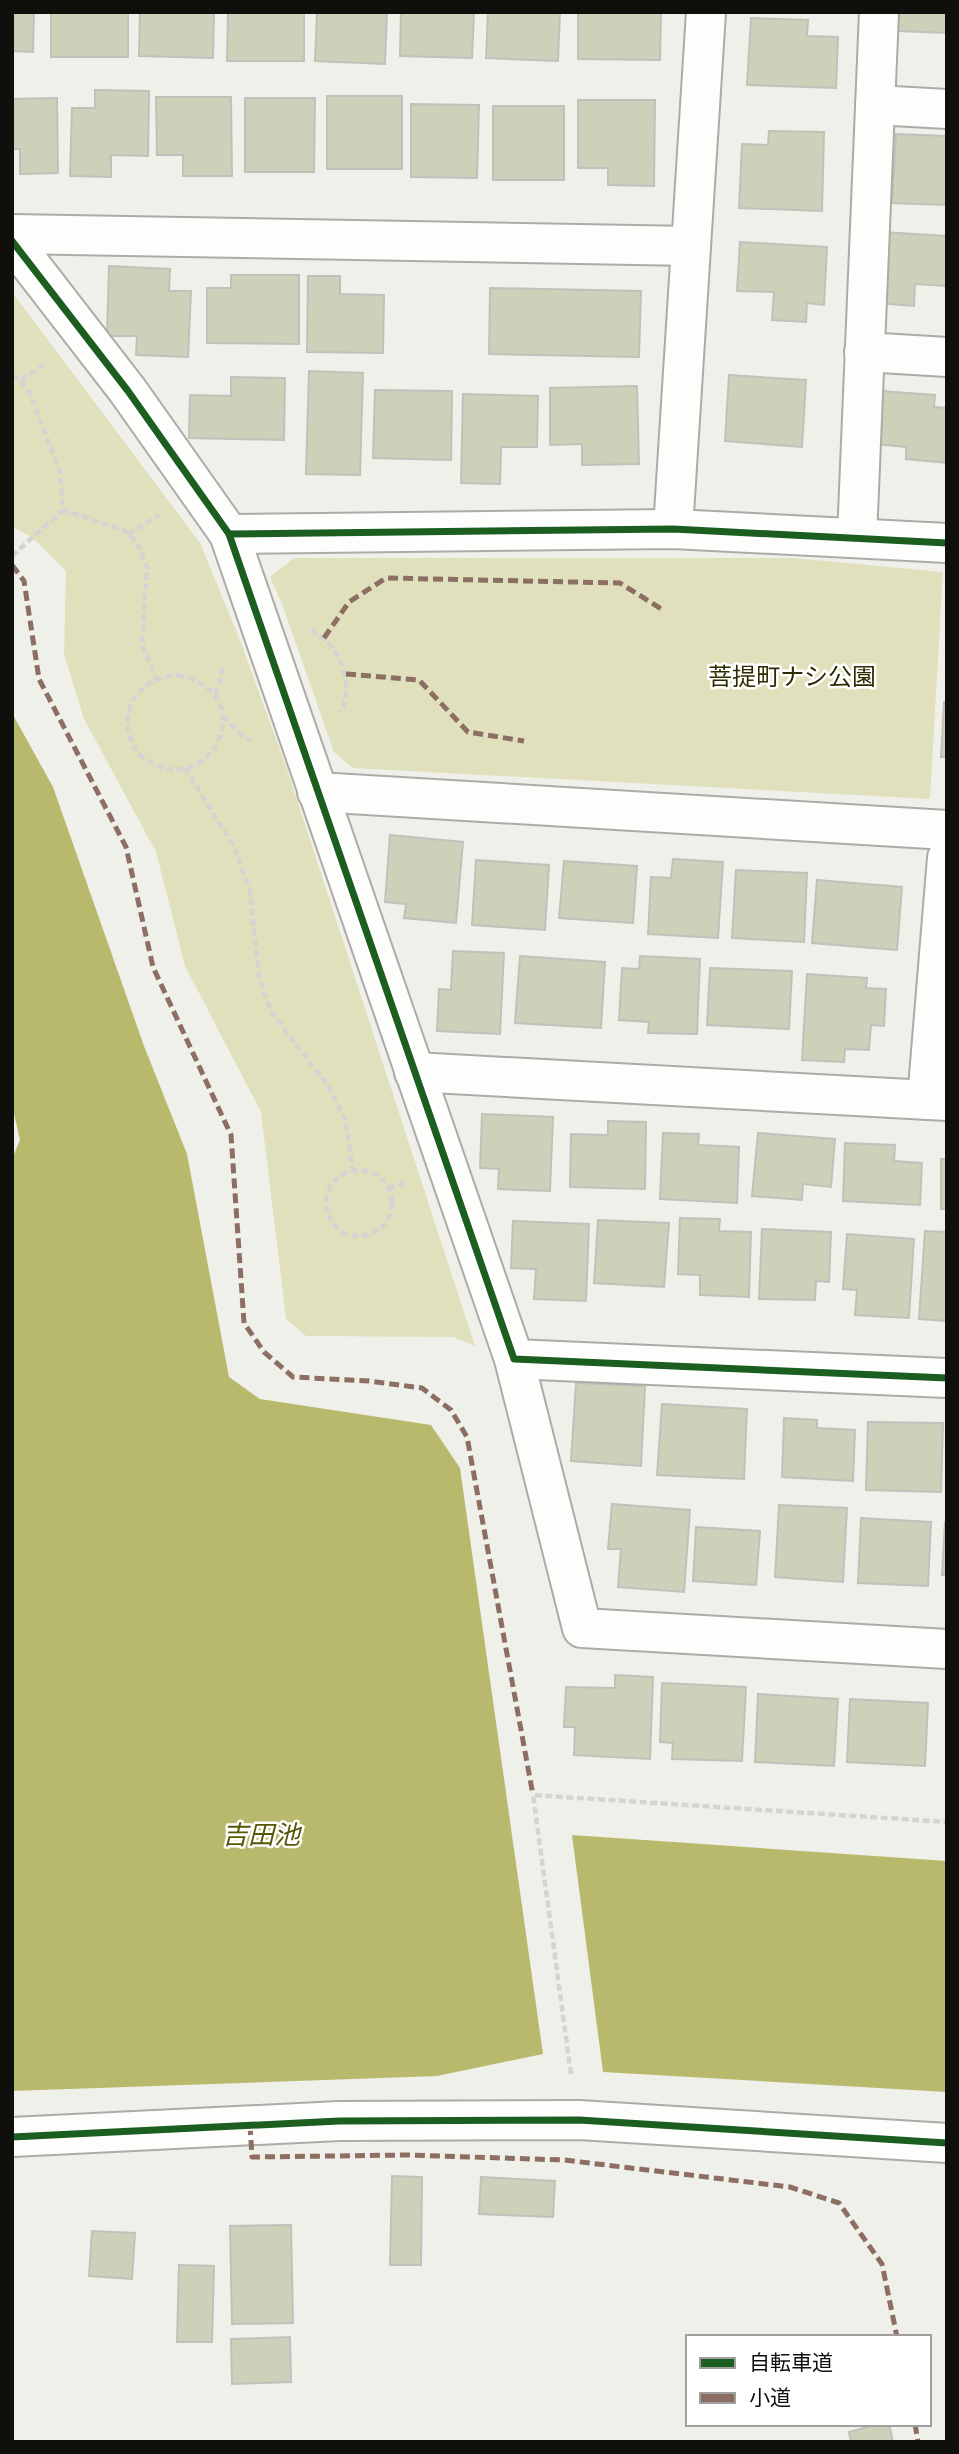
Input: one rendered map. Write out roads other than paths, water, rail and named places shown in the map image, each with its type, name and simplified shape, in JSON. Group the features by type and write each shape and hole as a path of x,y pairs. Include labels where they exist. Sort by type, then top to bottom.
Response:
{"street":[{"path":"673,529 706,12"},
{"path":"856,538 879,12"},
{"path":"875,105 947,109"},
{"path":"12,234 691,246"},
{"path":"12,241 128,391 229,534 514,1359 582,1628 947,1649"},
{"path":"864,352 947,357"},
{"path":"229,534 673,529 947,543"},
{"path":"317,792 947,830"},
{"path":"414,1072 937,1100 947,858"},
{"path":"514,1359 947,1378"},
{"path":"12,2137 326,2122 579,2120 947,2143"}],"water":[{"name":"吉田池","path":"12,713 53,787 144,1046 187,1154 229,1377 260,1399 431,1425 460,1468 543,2054 437,2076 12,2091 12,1159 20,1140 12,1105"},
{"path":"572,1835 947,1861 947,2092 603,2072"}],"park label":[{"name":"菩提町ナシ公園","path":"792,675"}]}
